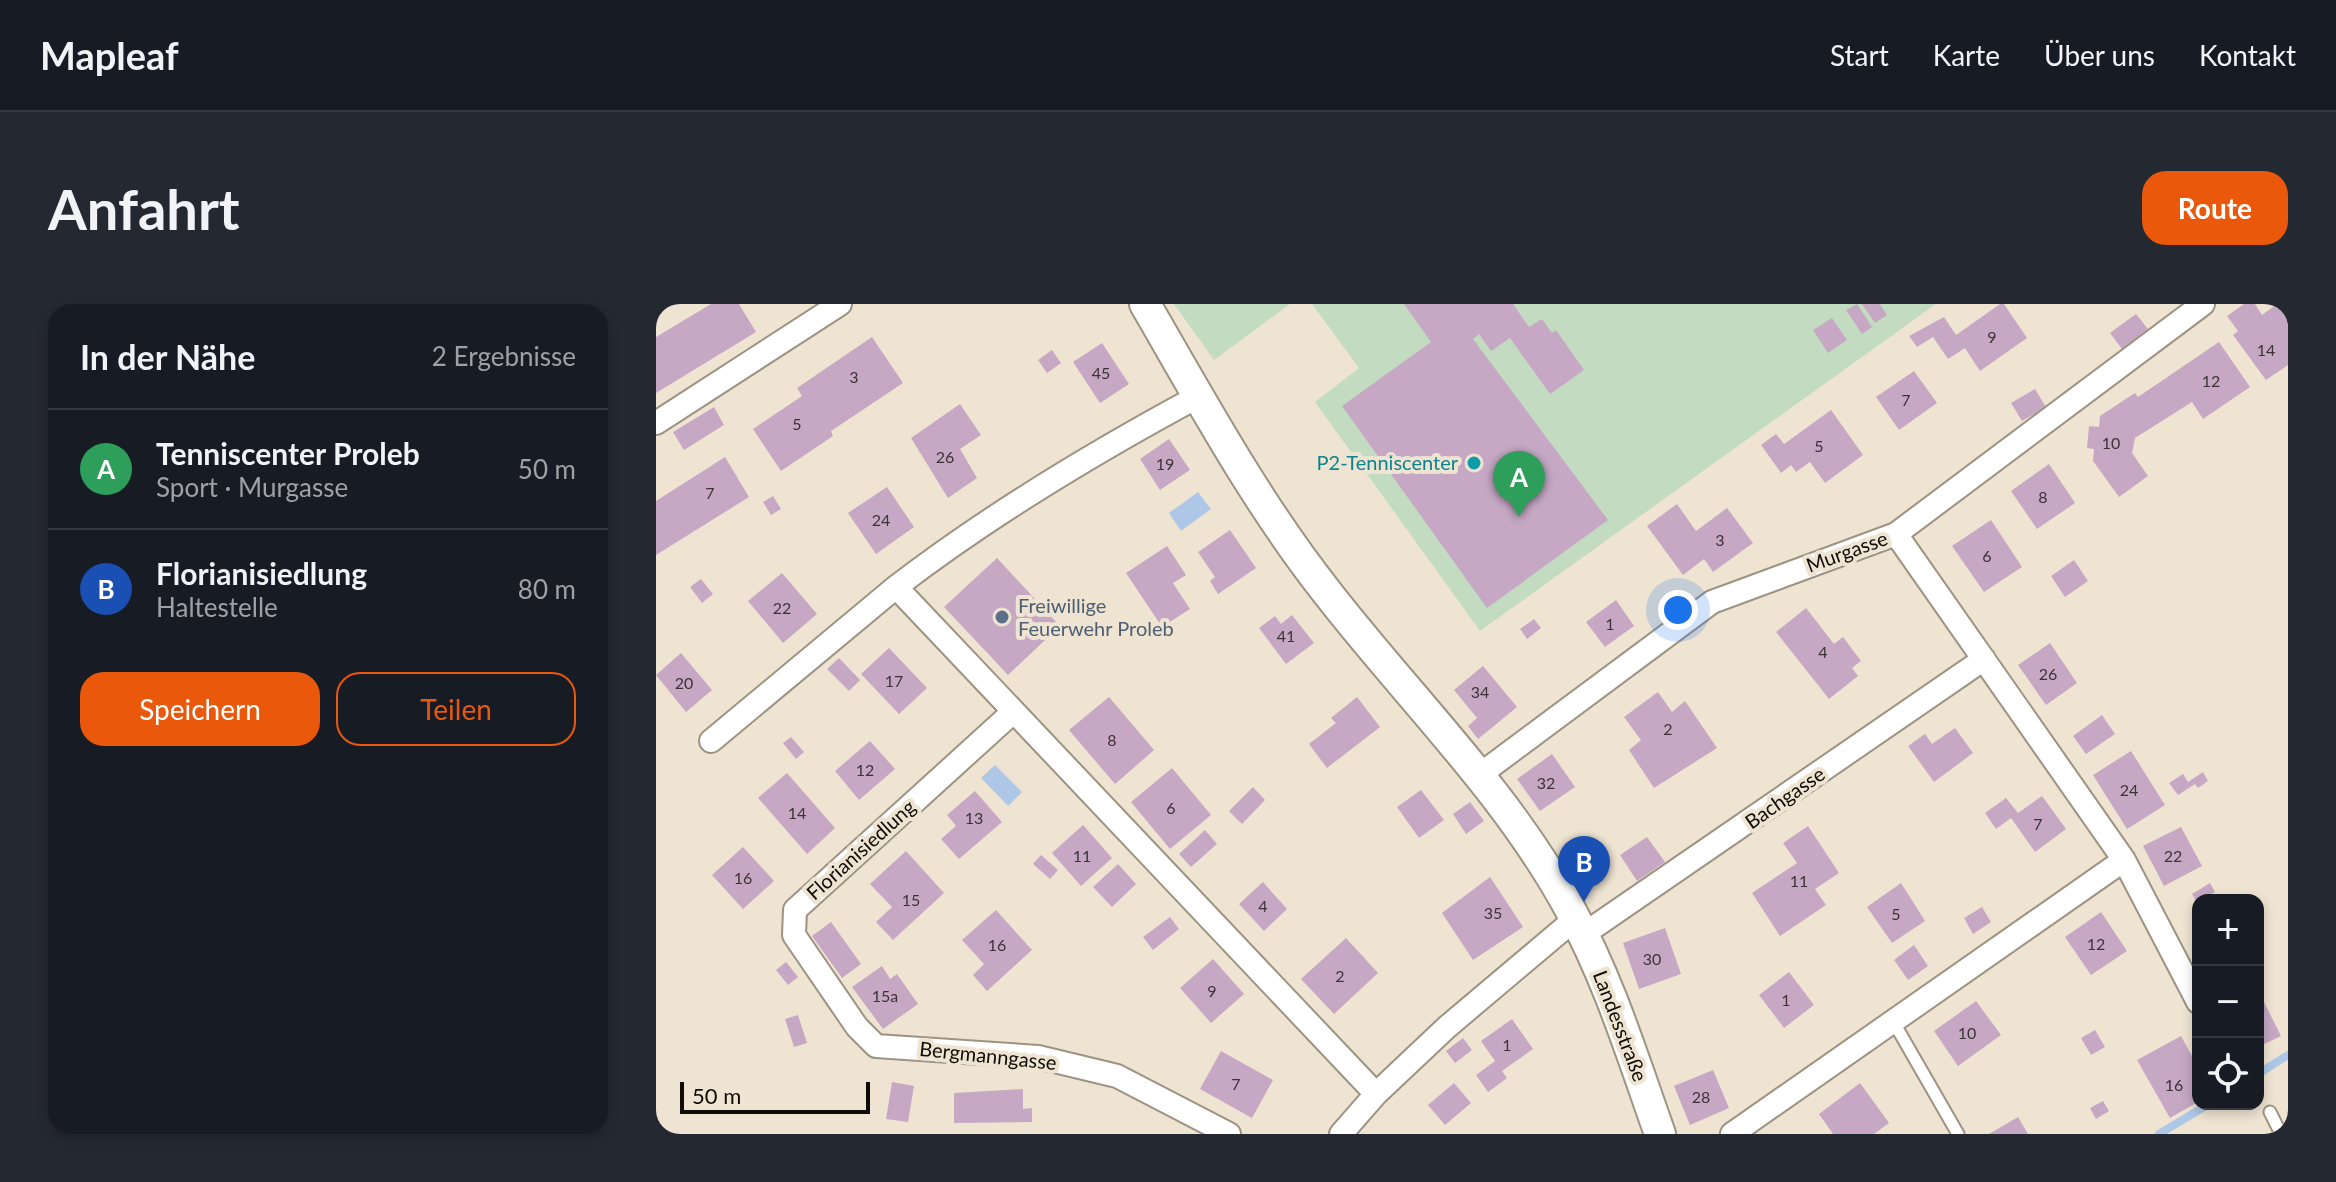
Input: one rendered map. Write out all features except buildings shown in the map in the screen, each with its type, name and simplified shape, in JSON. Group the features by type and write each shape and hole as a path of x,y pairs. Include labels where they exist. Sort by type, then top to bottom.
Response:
{"main road":[{"name":"Landesstraße","path":"1145,304 1293,548 1478,776 1547,873 1579,927 1618,1014 1660,1134"}],"street":[{"path":"656,423 840,304"},
{"name":"Murgasse","path":"1478,776 1712,602 1896,534 2203,304"},
{"path":"711,741 896,587 960,538 1029,493 1199,396"},
{"path":"1896,534 2124,860 2192,990"},
{"path":"896,587 1376,1094"},
{"name":"Bachgasse","path":"1579,927 1984,659"},
{"name":"Florianisiedlung","path":"876,1046 857,1027 794,935 795,910 1012,713"},
{"path":"1732,1134 2124,860"},
{"path":"1341,1134 1376,1094 1447,1027 1579,927"},
{"name":"Bergmanngasse","path":"876,1046 1011,1054 1065,1063 1117,1076 1229,1134"}],"lane":[{"path":"1893,1021 1958,1134"},
{"path":"2270,1112 2281,1134"}],"green space":[{"path":"1174,304 1290,304 1214,360"},
{"path":"1312,304 1936,304 1480,631 1315,402 1359,368"}],"water":[{"path":"1198,492 1211,509 1181,531 1169,513"},
{"path":"995,765 1022,792 1008,806 981,778"}],"waterway":[{"path":"2264,1070 2288,1055"},
{"path":"2159,1134 2199,1110"}],"place":[{"name":"P2-Tenniscenter","path":"1474,463"},
{"name":"Tenniscenter Proleb","path":"1519,517"},
{"name":"Freiwillige Feuerwehr Proleb","path":"1002,617"},
{"name":"Florianisiedlung","path":"1584,902"}]}
